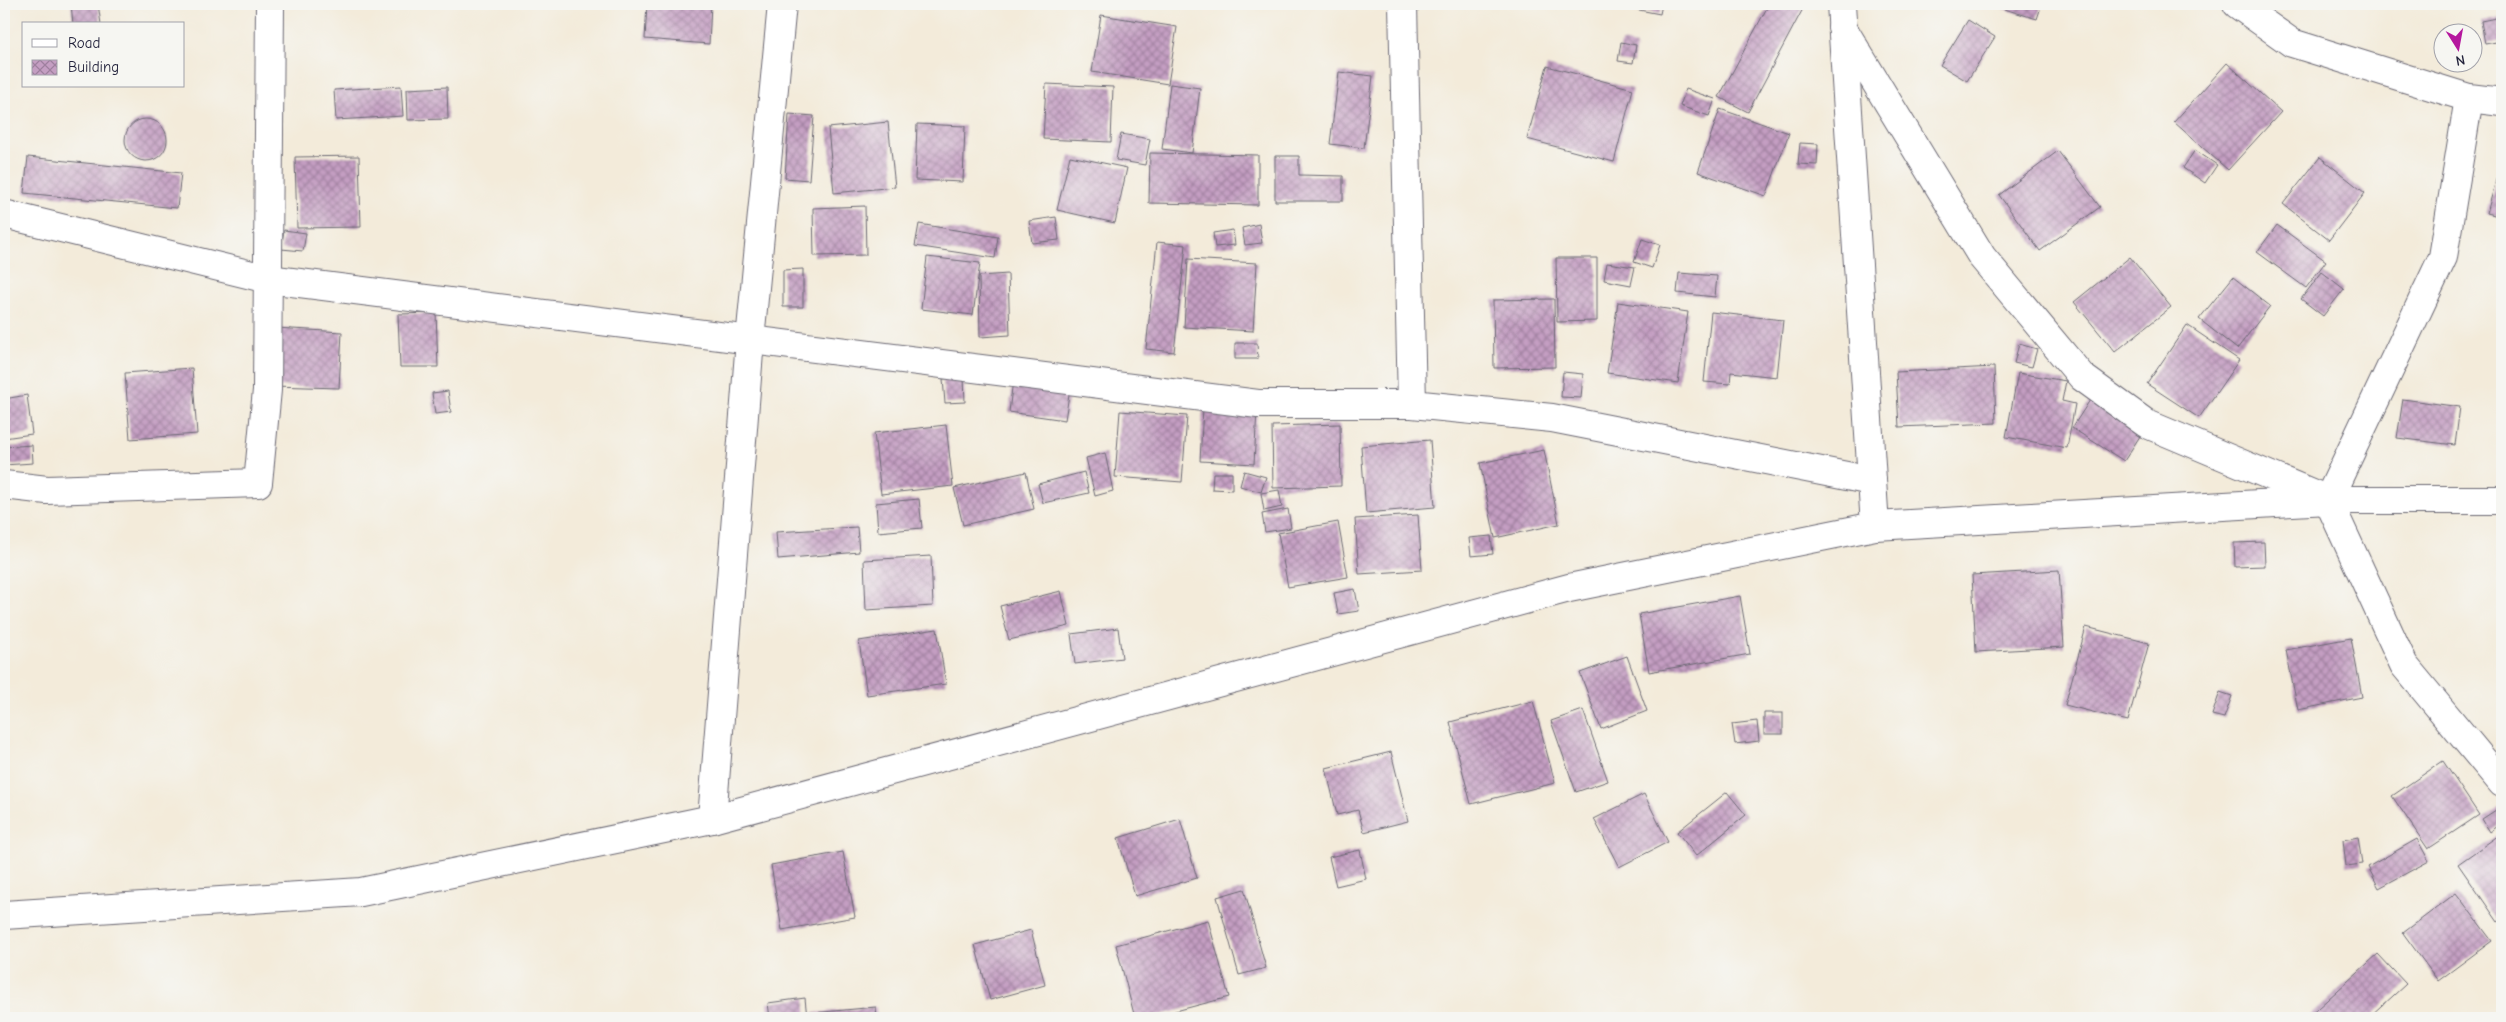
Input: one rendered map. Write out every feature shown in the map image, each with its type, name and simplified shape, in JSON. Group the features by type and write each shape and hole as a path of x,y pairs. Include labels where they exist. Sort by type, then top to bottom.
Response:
{"street":[{"path":"4,485 48,490 258,483 267,390 270,4"},
{"path":"712,819 750,340 782,4"},
{"path":"1403,4 1412,404"},
{"path":"2237,4 2292,44 2469,98 2502,102"},
{"path":"1841,16 1875,526"},
{"path":"1841,16 1982,257 2082,377 2147,424 2328,500 2404,665 2502,783"},
{"path":"2328,500 2444,257 2469,98"},
{"path":"4,214 268,279 1258,404 1412,404 1552,418 1872,481"},
{"path":"4,914 361,892 712,819 1569,588 1875,526 2328,500 2502,500"}],"building":[{"path":"71,4 98,4 101,22 73,22"},
{"path":"647,4 711,4 709,44 645,39"},
{"path":"1608,4 1662,4 1660,14"},
{"path":"1769,4 1805,5 1748,112 1719,97"},
{"path":"1988,4 2042,4 2037,19"},
{"path":"1101,15 1177,27 1168,84 1092,72"},
{"path":"2501,17 2502,41 2485,44 2484,22 2481,21"},
{"path":"1968,20 1995,37 1967,81 1940,65"},
{"path":"1621,42 1636,45 1633,63 1618,61"},
{"path":"2227,63 2281,112 2228,170 2174,122"},
{"path":"1547,66 1633,89 1614,162 1527,139"},
{"path":"1339,72 1373,76 1364,148 1330,144"},
{"path":"1046,84 1113,87 1111,142 1043,139"},
{"path":"1170,84 1200,88 1192,153 1162,149"},
{"path":"401,86 403,116 336,120 334,90"},
{"path":"447,87 448,119 408,120 407,89"},
{"path":"1686,89 1715,99 1709,116 1680,106"},
{"path":"1720,109 1789,133 1766,196 1698,172"},
{"path":"789,114 814,116 809,180 785,178"},
{"path":"142,119 150,119 161,125 167,140 161,155 150,161 142,161 131,155 125,144 125,136 131,125"},
{"path":"888,122 895,187 834,193 828,128"},
{"path":"917,124 965,126 963,182 915,180"},
{"path":"1121,134 1150,139 1145,165 1116,160"},
{"path":"1800,143 1818,144 1817,165 1798,164"},
{"path":"2195,150 2217,165 2205,183 2183,168"},
{"path":"2058,151 2100,207 2040,251 1999,195"},
{"path":"1150,153 1258,155 1258,205 1149,203"},
{"path":"359,156 361,227 297,228 295,157"},
{"path":"1070,156 1127,168 1115,223 1057,210"},
{"path":"1275,156 1299,156 1299,175 1343,176 1343,201 1275,201"},
{"path":"28,157 181,173 177,208 24,193"},
{"path":"2320,157 2365,193 2329,240 2283,204"},
{"path":"2502,158 2502,217 2487,213"},
{"path":"865,206 866,255 814,256 813,208"},
{"path":"1056,217 1059,240 1032,243 1029,221"},
{"path":"919,224 998,237 995,258 915,246"},
{"path":"1259,224 1262,243 1245,245 1242,228"},
{"path":"2277,225 2326,261 2306,288 2257,252"},
{"path":"284,230 306,233 303,251 281,249"},
{"path":"1233,230 1235,245 1215,247 1213,233"},
{"path":"1642,239 1660,245 1652,268 1634,262"},
{"path":"1157,242 1186,245 1174,352 1146,349"},
{"path":"927,257 980,263 973,315 921,309"},
{"path":"2130,257 2171,307 2115,352 2074,302"},
{"path":"1556,258 1597,258 1597,321 1557,322"},
{"path":"1188,259 1257,263 1253,331 1184,327"},
{"path":"1607,263 1635,267 1631,285 1604,280"},
{"path":"803,269 803,307 783,307 783,270"},
{"path":"2322,272 2344,289 2323,316 2301,299"},
{"path":"1679,273 1717,276 1715,297 1677,293"},
{"path":"1008,274 1010,335 980,337 979,276"},
{"path":"2233,277 2270,306 2237,349 2199,319"},
{"path":"1554,299 1555,367 1494,368 1493,300"},
{"path":"1618,302 1688,312 1678,383 1607,373"},
{"path":"1711,312 1783,320 1777,377 1731,372 1730,384 1704,382"},
{"path":"436,313 438,367 400,367 398,314"},
{"path":"2187,325 2239,360 2199,418 2147,384"},
{"path":"276,328 342,332 339,388 273,386"},
{"path":"1235,343 1257,343 1258,359 1235,359"},
{"path":"2019,344 2037,349 2032,367 2014,363"},
{"path":"1994,367 1996,423 1899,427 1896,372"},
{"path":"192,368 197,434 130,439 125,373"},
{"path":"1563,372 1583,374 1581,398 1561,397"},
{"path":"2018,373 2066,381 2062,401 2075,404 2067,448 2006,437"},
{"path":"964,378 965,402 945,403 943,379"},
{"path":"1013,380 1070,388 1065,420 1009,412"},
{"path":"448,391 451,412 435,414 432,393"},
{"path":"27,395 32,434 4,438 4,399"},
{"path":"2403,399 2460,407 2455,445 2397,438"},
{"path":"2090,400 2142,433 2124,461 2072,428"},
{"path":"1203,407 1257,410 1254,464 1200,461"},
{"path":"1120,411 1187,416 1182,482 1115,477"},
{"path":"1340,424 1341,486 1273,488 1272,426"},
{"path":"946,425 953,486 881,494 874,433"},
{"path":"1430,440 1435,507 1366,513 1361,446"},
{"path":"32,445 33,463 4,465 4,447"},
{"path":"1544,450 1559,524 1495,538 1480,463"},
{"path":"1105,453 1113,491 1095,496 1086,458"},
{"path":"1244,471 1266,477 1261,492 1240,486"},
{"path":"1026,472 1034,509 963,525 954,488"},
{"path":"1084,472 1089,493 1043,503 1038,484"},
{"path":"1213,473 1232,473 1232,490 1212,489"},
{"path":"1279,490 1282,507 1264,511 1261,493"},
{"path":"919,499 922,528 878,532 876,503"},
{"path":"1288,509 1291,528 1265,532 1262,514"},
{"path":"1418,515 1422,570 1359,574 1355,519"},
{"path":"1338,522 1348,577 1288,587 1278,533"},
{"path":"857,527 859,552 778,559 776,532"},
{"path":"1491,536 1493,554 1471,556 1469,538"},
{"path":"2264,542 2265,566 2235,567 2234,543"},
{"path":"931,556 933,606 866,610 864,560"},
{"path":"2059,570 2064,647 1976,652 1972,575"},
{"path":"1355,589 1359,611 1338,614 1334,593"},
{"path":"1061,591 1069,626 1009,640 1000,606"},
{"path":"1740,596 1750,654 1649,672 1639,614"},
{"path":"2086,627 2149,643 2128,721 2065,705"},
{"path":"1118,628 1122,658 1075,664 1071,634"},
{"path":"937,629 946,684 867,695 859,641"},
{"path":"2351,638 2362,697 2298,710 2286,650"},
{"path":"1627,656 1647,711 1601,729 1580,673"},
{"path":"2220,692 2232,696 2224,718 2212,715"},
{"path":"1533,701 1555,783 1471,804 1450,722"},
{"path":"1583,710 1608,781 1576,792 1551,721"},
{"path":"1764,713 1783,713 1783,734 1764,734"},
{"path":"1757,721 1759,741 1735,744 1732,724"},
{"path":"1391,752 1408,821 1364,832 1358,810 1337,815 1326,768"},
{"path":"2443,761 2479,815 2428,849 2392,796"},
{"path":"1727,792 1746,815 1696,856 1677,832"},
{"path":"1644,794 1668,842 1619,867 1594,819"},
{"path":"2499,808 2502,813 2502,823 2490,832 2482,819"},
{"path":"1180,819 1197,878 1135,896 1118,838"},
{"path":"2502,833 2502,919 2498,922 2458,864"},
{"path":"2358,837 2362,864 2346,866 2343,840"},
{"path":"2417,839 2429,861 2379,888 2368,867"},
{"path":"1360,850 1366,879 1336,886 1329,857"},
{"path":"843,852 855,917 782,930 771,865"},
{"path":"1244,889 1266,968 1239,975 1217,897"},
{"path":"2456,893 2492,941 2438,981 2403,933"},
{"path":"1208,920 1229,997 1149,1018 1135,1018 1116,945"},
{"path":"1031,930 1045,985 990,1000 975,945"},
{"path":"2378,954 2406,984 2369,1018 2307,1018"},
{"path":"805,998 807,1018 770,1018 768,1003"},
{"path":"876,1007 877,1018 813,1018 813,1013"}]}
